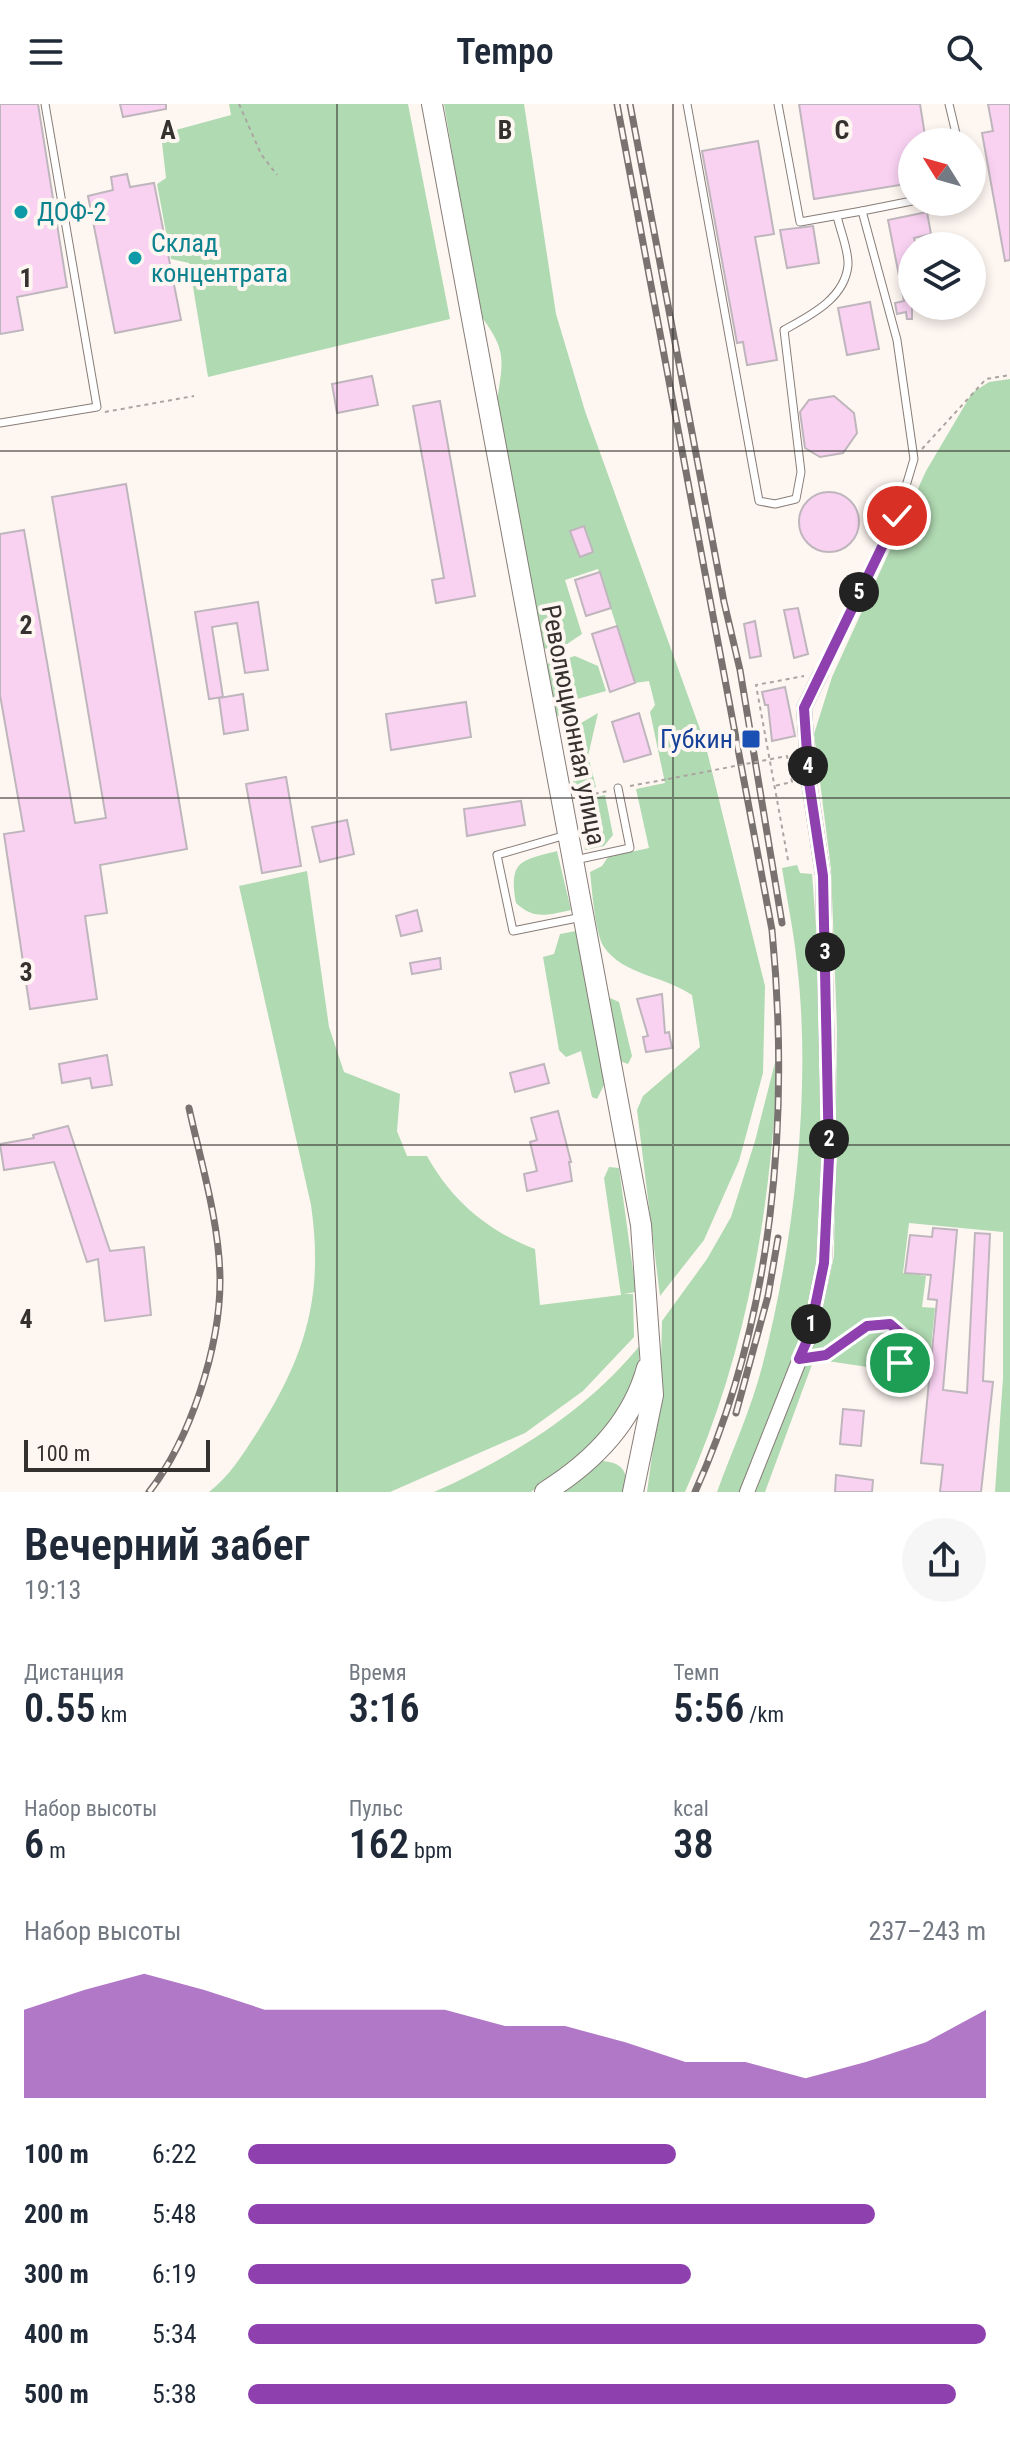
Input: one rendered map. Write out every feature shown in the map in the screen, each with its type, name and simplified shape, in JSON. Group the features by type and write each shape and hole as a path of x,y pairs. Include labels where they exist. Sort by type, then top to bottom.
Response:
{"street":[{"name":"Революционная улица","path":"432,104 641,1225 653,1395 633,1492"},
{"path":"747,1492 809,1336 824,1263 829,1158 823,876 809,782 804,708 821,673"},
{"path":"545,1492 572,1475 606,1444 632,1408 651,1357"},
{"path":"606,1444 624,1448 641,1459"}],"lane":[{"path":"0,423 97,407 45,104"},
{"path":"687,104 759,501 775,504 796,499 801,472 784,330 825,307 840,284 848,265 837,216"},
{"path":"778,104 800,222 898,204"},
{"path":"949,104 955,128"},
{"path":"821,673 897,516 914,459 897,340 862,211"},
{"path":"573,860 630,848 618,788"},
{"path":"568,835 497,855 513,931 584,917"}],"path":[{"path":"239,104 261,154 277,175"},
{"path":"914,459 986,379 1010,375"},
{"path":"105,412 194,396"},
{"path":"788,860 756,685 821,673"},
{"path":"668,779 787,756 792,782 774,786"},
{"path":"799,1359 826,1355 867,1326 890,1324 906,1338 900,1363"}],"green space":[{"path":"229,104 408,104 450,319 208,377 189,263 171,259 157,184 166,178 161,134 231,115"},
{"path":"444,104 524,104 556,314 585,411 705,743 765,986 763,1073 739,1161 704,1240 660,1296 637,1110 643,1096 700,1047 692,995 622,964 604,947 596,922 590,872 602,866 608,857 649,848 636,789 665,783 650,712 655,705 649,681 635,683 598,569 565,580 582,634 555,652 544,648 497,401 501,354 479,313"},
{"path":"1010,379 1010,1492 995,1492 1003,1378 1003,1232 909,1223 903,1273 926,1276 922,1307 935,1308 928,1376 814,1359 765,1492 754,1492 818,1329 834,1256 837,1029 831,869 814,734 832,677 926,471 972,393 989,382"},
{"path":"575,656 598,666 606,691 570,701 572,716 568,719 556,715 546,664"},
{"path":"598,713 588,756 596,787 575,791 564,733"},
{"path":"605,795 613,835 604,846 585,850 580,819 587,818 584,800"},
{"path":"557,851 571,910 548,914 529,912 516,903 516,870 534,857"},
{"path":"797,865 800,873 812,874 824,1040 826,1151 818,1262 808,1316 795,1361 742,1492 717,1492 762,1367 791,1219 801,1114 801,1012 796,952 782,868"},
{"path":"307,871 329,1027 344,1072 400,1094 397,1131 407,1156 427,1156 448,1187 473,1213 502,1233 535,1249 540,1305 621,1295 604,1178 609,1167 619,1168 636,1292 624,1294 633,1294 634,1337 583,1391 525,1433 390,1492 209,1492 236,1464 275,1403 299,1350 313,1296 315,1268 311,1205 239,886"},
{"path":"576,931 608,1077 597,1099 592,1097 581,1051 566,1057 559,1050 543,957 554,954 560,934"},
{"path":"610,998 619,1002 632,1056 628,1064 620,1061 608,1003"},
{"path":"778,1051 763,1221 741,1331 725,1385 685,1492 647,1492 660,1398 662,1321 707,1259 731,1217"},
{"path":"641,1344 635,1389 609,1425 577,1458 531,1492 434,1492 492,1464 546,1430 597,1390"},
{"path":"601,1461 614,1463 622,1469 626,1478 625,1492 564,1492"}],"building":[{"path":"0,104 38,104 67,287 17,297 23,330 0,334"},
{"path":"120,104 166,104 166,109 123,117"},
{"path":"799,104 920,104 924,128 898,128 898,185 814,199"},
{"path":"988,104 1010,104 1010,260 1005,261 986,155 986,132 993,131"},
{"path":"758,141 774,234 755,237 777,360 747,365 743,342 737,343 702,151"},
{"name":"Склад концентрата","path":"127,174 130,187 154,183 181,320 115,333 88,196 113,190 111,177"},
{"path":"928,216 931,232 898,232 898,271 888,220"},
{"path":"813,226 819,263 787,268 780,230"},
{"path":"870,302 879,349 847,355 838,308"},
{"path":"372,376 378,405 337,413 332,384"},
{"path":"834,396 854,413 857,433 843,453 820,457 805,448 800,412 809,400"},
{"path":"440,401 475,596 436,603 432,580 444,578 413,406"},
{"path":"126,484 187,849 100,865 107,913 85,916 97,999 30,1009 4,834 24,831 0,695 0,534 24,530 75,823 106,818 52,497"},
{"path":"829,492 840,494 850,501 857,511 857,533 850,543 840,550 829,552 818,550 808,543 801,533 799,522 801,511 808,501 818,494"},
{"path":"584,526 593,552 580,557 570,531"},
{"path":"600,572 611,608 586,616 575,580"},
{"path":"258,602 268,670 245,673 237,623 212,627 223,697 209,699 195,612"},
{"path":"798,608 808,654 794,658 784,610"},
{"path":"755,621 761,656 750,658 744,624"},
{"path":"617,626 635,683 610,692 592,634"},
{"path":"785,687 795,736 772,741 768,705 765,705 762,692"},
{"path":"243,694 248,730 224,734 219,698"},
{"path":"466,702 471,737 391,750 386,714"},
{"path":"639,713 651,754 624,762 612,722"},
{"path":"286,777 301,866 262,873 246,784"},
{"path":"521,801 525,825 467,836 464,809"},
{"path":"347,820 354,854 320,862 312,827"},
{"path":"417,910 422,931 401,936 396,916"},
{"path":"440,958 441,969 412,974 410,963"},
{"path":"662,994 665,1033 669,1032 672,1048 646,1052 643,1037 648,1036 637,999"},
{"path":"107,1055 112,1085 92,1088 90,1078 62,1083 59,1064"},
{"path":"544,1064 549,1083 515,1092 510,1073"},
{"path":"558,1111 571,1162 572,1181 527,1191 524,1174 537,1171 530,1142 537,1140 531,1118"},
{"path":"68,1126 110,1251 144,1247 151,1315 105,1321 98,1259 87,1262 54,1162 4,1170 0,1144 34,1138 33,1135"},
{"path":"933,1228 957,1230 943,1390 967,1393 975,1233 990,1234 983,1381 993,1382 981,1492 940,1492 943,1465 921,1463 937,1300 928,1299 931,1275 905,1273 910,1235 932,1237"},
{"path":"843,1409 864,1411 861,1446 840,1444"},
{"path":"836,1475 873,1480 872,1492 835,1492"}],"railway":[{"path":"617,104 772,930 777,1001 779,1073 776,1145 770,1216 759,1287 743,1357 722,1425 695,1492"},
{"path":"630,104 724,602 740,670 782,923"},
{"path":"149,1492 177,1447 200,1392 219,1307 217,1238 189,1108"},
{"path":"736,1413 768,1296 778,1238"}],"place":[{"name":"ДОФ-2","path":"21,212"},
{"name":"Склад концентрата","path":"135,258"},
{"name":"Губкин","path":"751,739"}],"route":[{"path":"897,516 804,708 809,782 823,876 829,1158 824,1263 809,1336 799,1359 826,1355 867,1326 890,1324 906,1338 906,1352 900,1363"}]}
